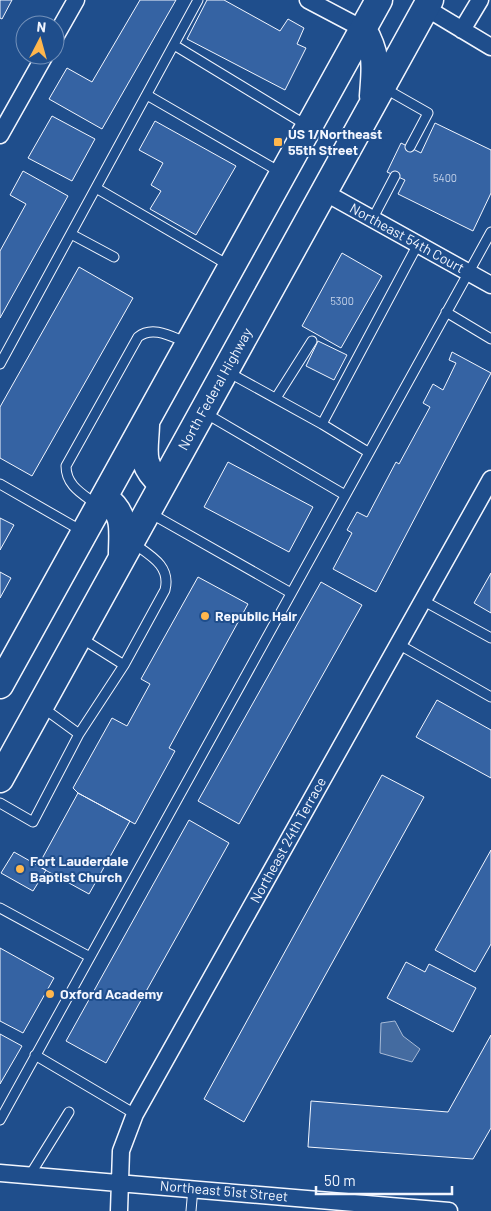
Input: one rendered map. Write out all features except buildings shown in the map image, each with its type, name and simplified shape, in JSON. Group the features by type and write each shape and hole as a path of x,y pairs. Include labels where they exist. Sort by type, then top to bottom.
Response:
{"main road":[{"path":"3,675 85,532 379,0"},
{"name":"North Federal Highway","path":"0,779 324,192 425,3"},
{"path":"363,29 373,47 377,95"},
{"path":"146,422 145,461 149,473 162,484"},
{"path":"101,502 115,506 122,518 126,550"}],"street":[{"path":"65,19 76,0"},
{"path":"308,0 363,29"},
{"path":"462,30 480,0"},
{"path":"425,3 491,48"},
{"path":"0,135 39,65"},
{"name":"Northeast 54th Court","path":"324,192 491,285"},
{"name":"Northeast 24th Terrace","path":"119,1211 121,1151 135,1114 491,479"},
{"name":"Northeast 51st Street","path":"0,1174 193,1188 399,1209 449,1211"}],"lane":[{"path":"0,364 198,0"},
{"path":"174,45 308,127"},
{"path":"147,95 282,174"},
{"path":"377,95 428,113 410,147"},
{"path":"373,218 395,176"},
{"path":"96,188 231,267"},
{"path":"0,1120 491,232"},
{"path":"71,234 114,257"},
{"path":"322,424 418,244"},
{"path":"446,312 491,339"},
{"path":"101,502 71,485 66,475 66,466 138,337 145,331 156,331 189,343"},
{"path":"276,398 312,341"},
{"path":"225,370 368,452"},
{"path":"203,412 345,495"},
{"path":"0,484 85,532"},
{"path":"147,512 291,593"},
{"path":"0,803 33,822 79,734 124,665 165,590 167,581 166,571 159,562 126,550"},
{"path":"422,600 491,638"},
{"path":"78,637 124,665"},
{"path":"398,644 491,697"},
{"path":"40,706 79,734"},
{"path":"0,908 90,957"},
{"path":"35,1055 135,1114"},
{"path":"30,1176 68,1112"},
{"path":"191,1211 193,1188"}],"water":[{"path":"395,1021 403,1036 420,1049 412,1062 380,1053 381,1023"}],"place":[{"name":"US 1/Northeast 55th Street","path":"278,142"},
{"name":"Republic Hair","path":"205,616"},
{"name":"Fort Lauderdale Baptist Church","path":"20,869"},
{"name":"Oxford Academy","path":"50,994"}]}
